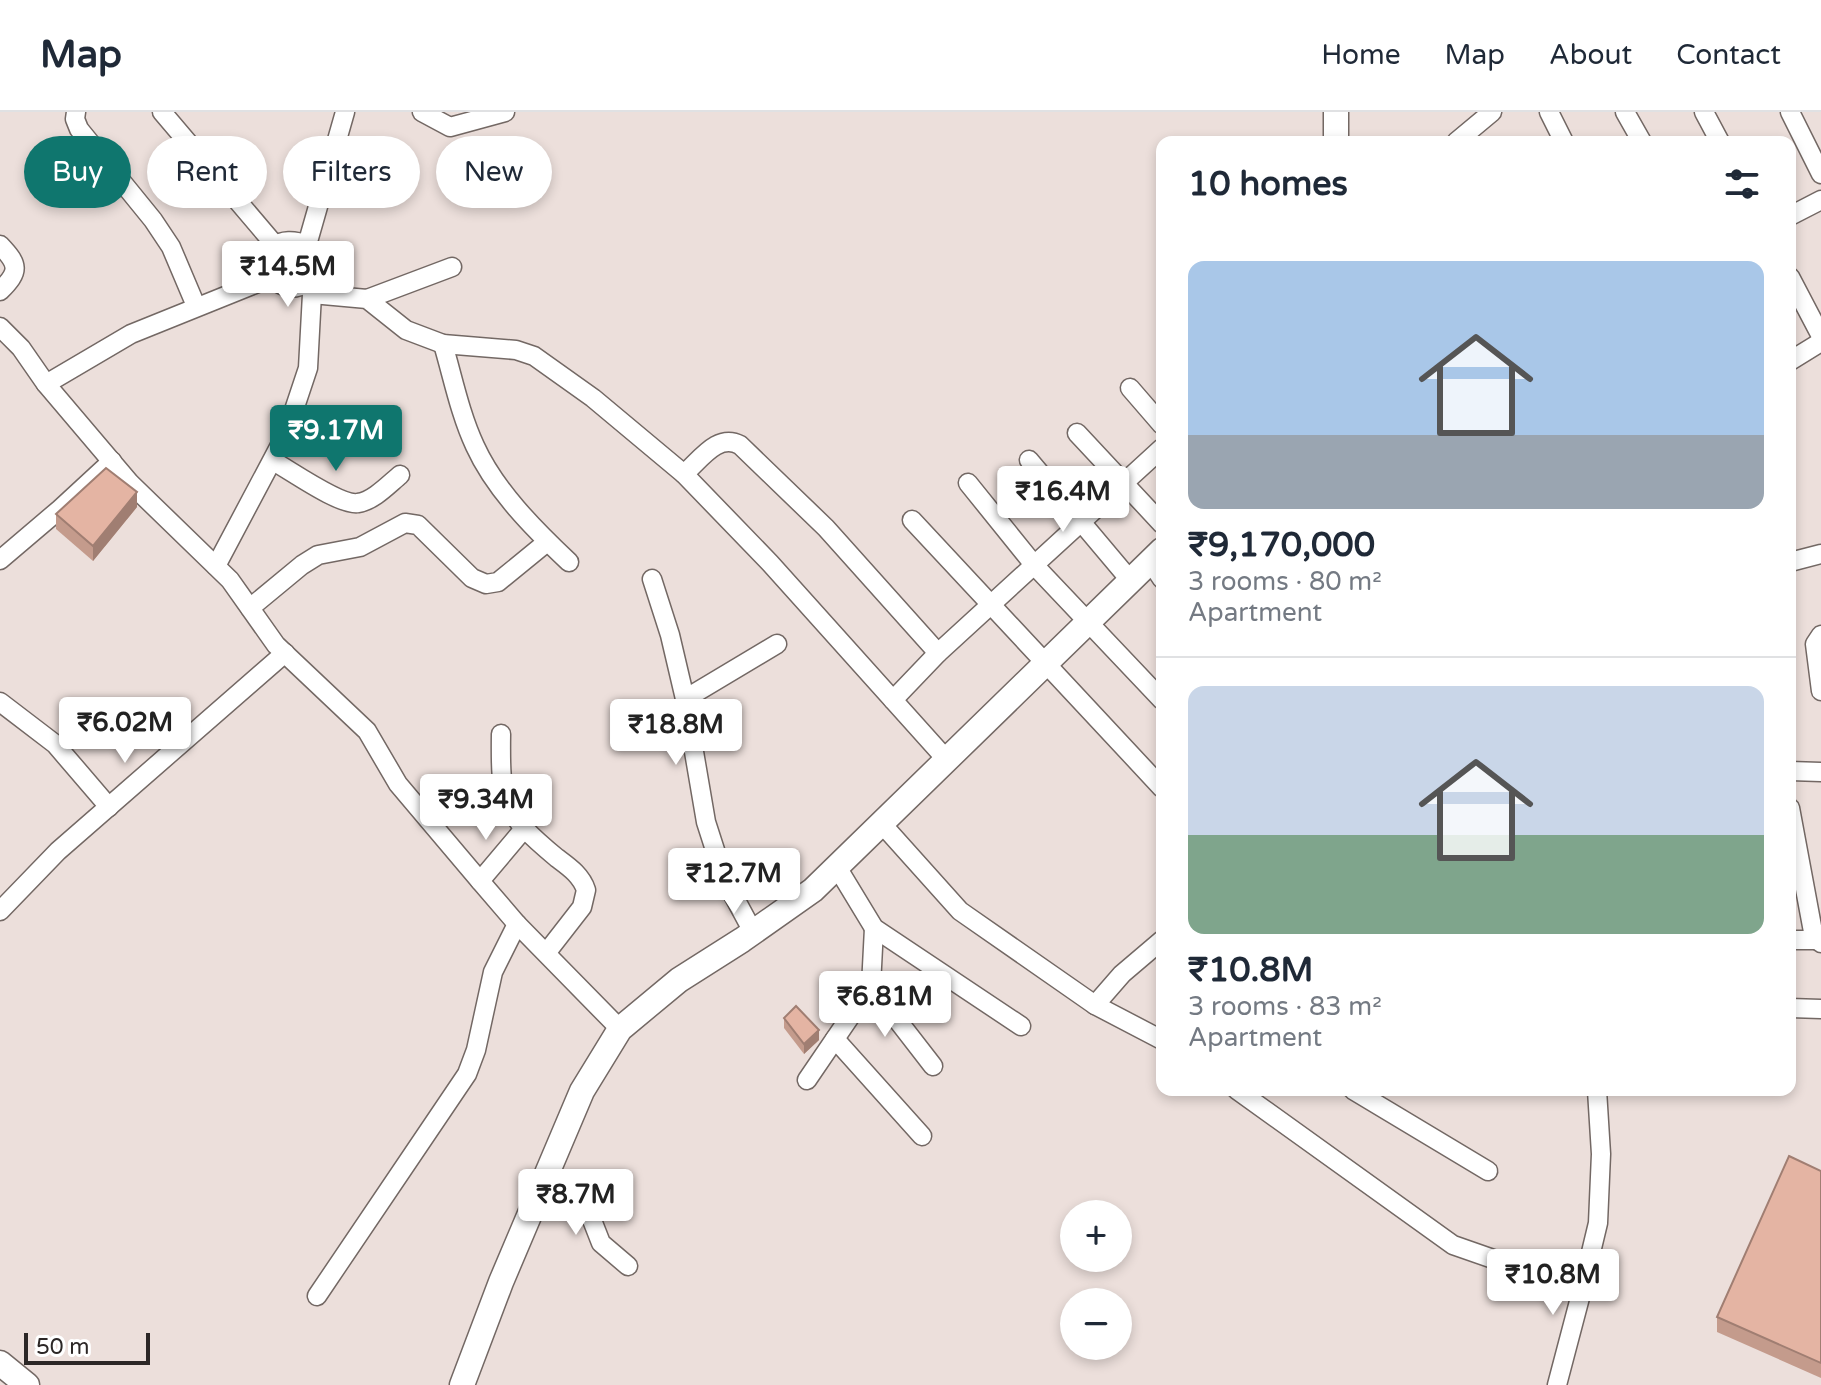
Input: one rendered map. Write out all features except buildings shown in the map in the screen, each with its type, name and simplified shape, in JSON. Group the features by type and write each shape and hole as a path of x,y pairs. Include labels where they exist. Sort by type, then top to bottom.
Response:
{"main road":[{"path":"1336,112 1336,136"},
{"path":"462,1385 501,1282 582,1091 620,1029 679,980 813,890 1130,580 1156,565"},
{"path":"0,1363 27,1385"}],"street":[{"path":"76,112 79,129 128,187 171,247 196,306"},
{"path":"162,112 275,245"},
{"path":"307,245 345,112"},
{"path":"422,112 450,127 457,127 505,112"},
{"path":"1481,134 1492,112"},
{"path":"1549,112 1561,136"},
{"path":"1625,112 1639,136"},
{"path":"1704,112 1717,136"},
{"path":"1790,112 1821,174"},
{"path":"1796,213 1821,200"},
{"path":"216,566 286,434 308,368 310,288 314,259 307,245 293,239 275,245 268,254 266,267 270,278 285,288 310,288 367,299 406,330 443,344 516,350 534,356 593,398 684,474 770,563 946,759"},
{"path":"0,245 16,268 13,278 0,291"},
{"path":"367,299 452,267"},
{"path":"46,384 131,334 270,278"},
{"path":"1796,289 1821,339 1796,357"},
{"path":"0,327 21,348 46,384 130,483 230,580 285,653 367,731 398,784 517,924 620,1029"},
{"path":"443,344 475,448 496,482 547,542 569,562"},
{"path":"1130,388 1156,418"},
{"path":"1077,433 1156,517"},
{"path":"684,474 721,441 730,440 740,445 826,528 938,653"},
{"path":"893,700 938,653 1156,454"},
{"path":"1029,460 1130,580"},
{"path":"0,560 112,461"},
{"path":"273,461 339,499 356,504 370,498 400,475"},
{"path":"968,483 1035,566 1156,694"},
{"path":"912,520 1156,782"},
{"path":"250,608 318,555 360,547 405,523 418,525 472,578 486,584 498,582 547,542"},
{"path":"1796,560 1821,554"},
{"path":"652,579 670,635 685,699 706,822 724,878 753,932"},
{"path":"1821,635 1815,644 1821,691"},
{"path":"685,699 777,644"},
{"path":"0,911 58,851 285,653"},
{"path":"0,702 55,744 109,807"},
{"path":"501,734 503,791 507,806 523,830 576,873 586,890 582,907 547,952"},
{"path":"1796,771 1821,772"},
{"path":"882,824 960,911 1095,1005 1156,1037"},
{"path":"480,881 523,830"},
{"path":"1796,837 1818,942 1796,940"},
{"path":"837,867 874,928 1021,1026"},
{"path":"317,1296 467,1074 476,1050 493,972 517,924"},
{"path":"807,1080 871,986 874,928"},
{"path":"1095,1005 1122,974 1156,945"},
{"path":"871,986 933,1066"},
{"path":"1796,1008 1821,1009"},
{"path":"835,1039 922,1136"},
{"path":"1245,1096 1453,1245 1582,1290"},
{"path":"1255,1104 1264,1096"},
{"path":"1363,1096 1488,1171"},
{"path":"1561,1370 1598,1223 1601,1154 1597,1096"},
{"path":"546,1177 578,1199 592,1220 601,1243 628,1266"}]}
